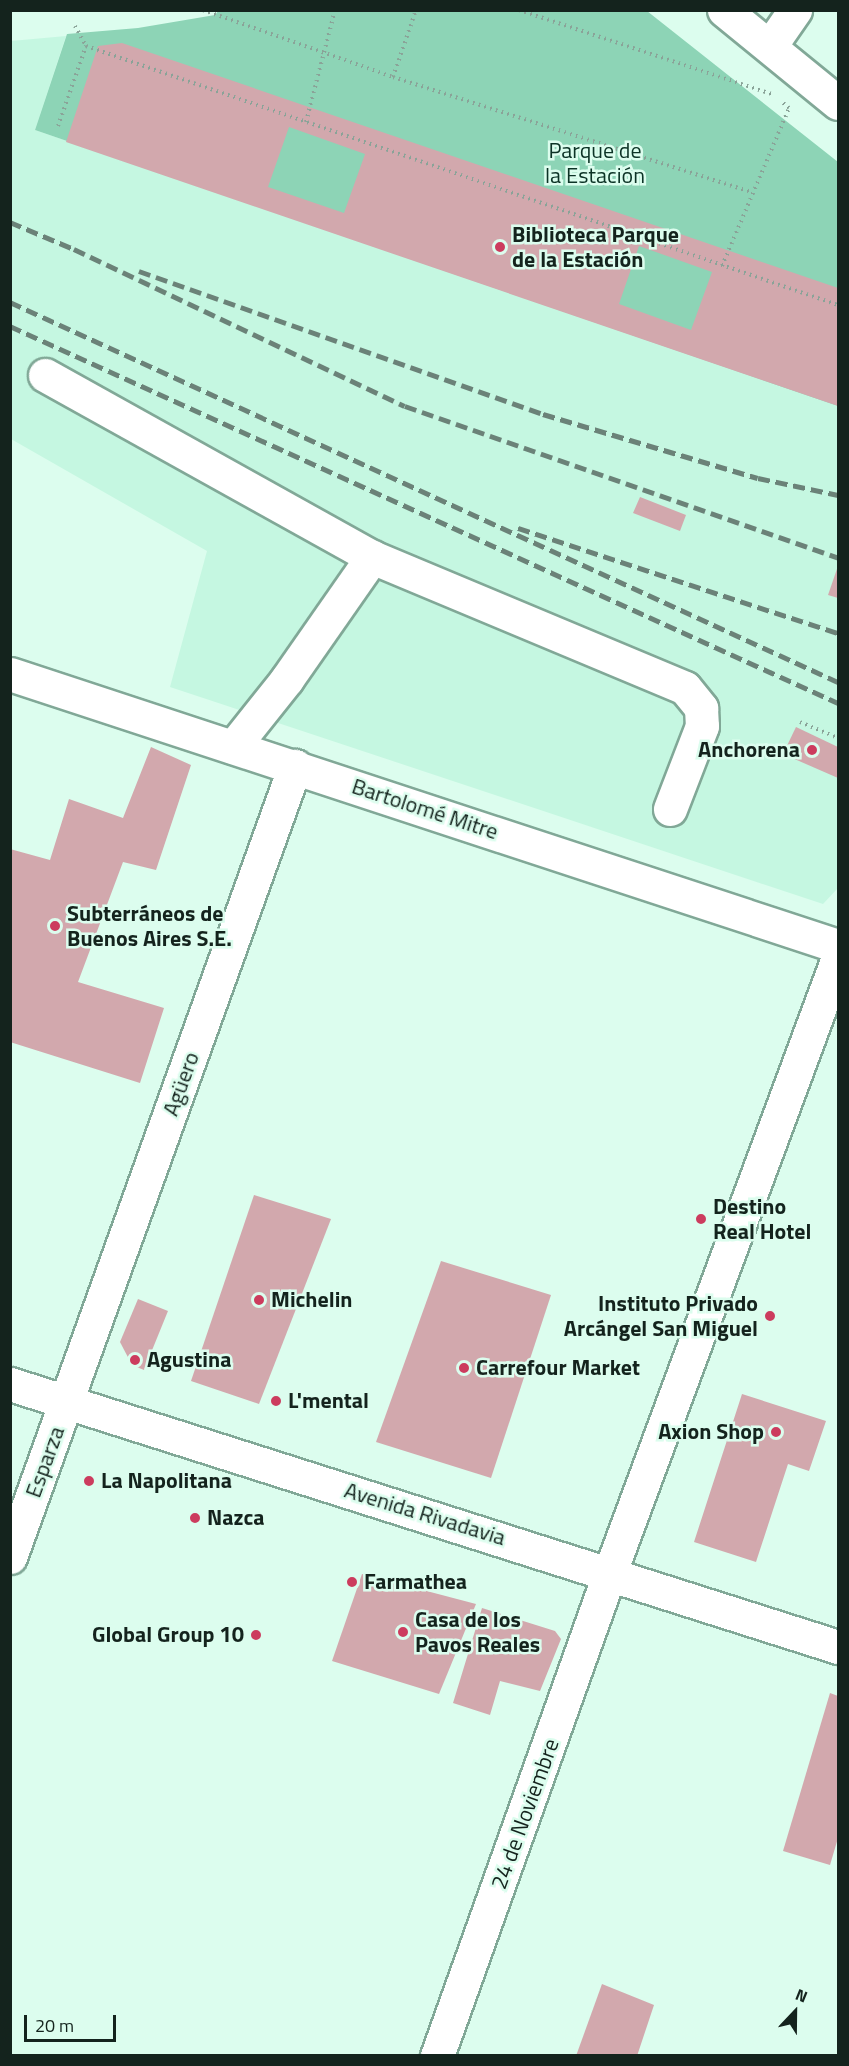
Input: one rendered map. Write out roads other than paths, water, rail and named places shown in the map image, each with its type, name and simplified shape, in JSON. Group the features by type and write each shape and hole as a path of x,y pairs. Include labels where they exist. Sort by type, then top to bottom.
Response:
{"street":[{"path":"724,10 838,103"},
{"path":"770,46 795,10"},
{"path":"45,375 372,557 685,688 700,708 702,726 670,809"},
{"path":"233,747 287,679 372,557"},
{"name":"Bartolomé Mitre","path":"10,674 838,946"},
{"name":"Agüero","path":"68,1402 295,766"},
{"name":"24 de Noviembre","path":"437,2055 610,1572 838,958"},
{"name":"Avenida Rivadavia","path":"10,1384 610,1572 838,1647"},
{"name":"Esparza","path":"10,1557 68,1402"}],"railway":[{"path":"10,222 74,249 405,406 838,558"},
{"path":"139,271 543,414 758,478 838,495"},
{"path":"10,302 838,682"},
{"path":"10,326 838,703"},
{"path":"518,528 838,633"}],"place":[{"name":"Biblioteca Parque de la Estación","path":"500,247"},
{"name":"Anchorena","path":"812,750"},
{"name":"Subterráneos de Buenos Aires S.E.","path":"55,926"},
{"name":"Destino Real Hotel","path":"701,1219"},
{"name":"Michelin","path":"259,1300"},
{"name":"Instituto Privado Arcángel San Miguel","path":"770,1316"},
{"name":"Agustina","path":"135,1360"},
{"name":"Carrefour Market","path":"464,1368"},
{"name":"L'mental","path":"276,1401"},
{"name":"Axion Shop","path":"776,1432"},
{"name":"La Napolitana","path":"89,1481"},
{"name":"Nazca","path":"195,1518"},
{"name":"Farmathea","path":"352,1582"},
{"name":"Casa de los Pavos Reales","path":"403,1632"},
{"name":"Global Group 10","path":"256,1635"}],"park label":[{"name":"Parque de la Estación","path":"595,162"}]}
